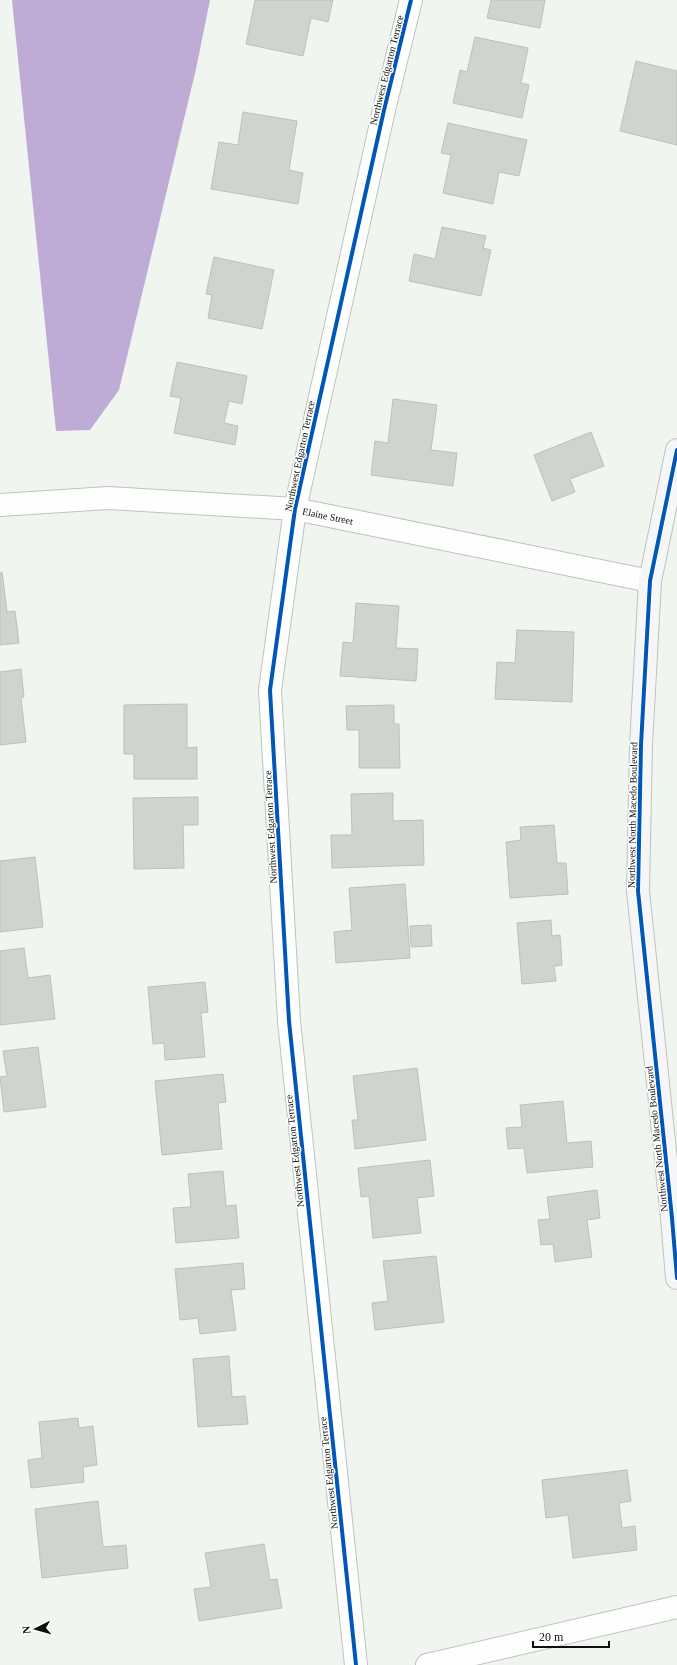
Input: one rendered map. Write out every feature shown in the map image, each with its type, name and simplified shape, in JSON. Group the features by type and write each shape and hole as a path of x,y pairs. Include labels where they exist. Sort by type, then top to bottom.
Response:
{"street":[{"name":"Northwest Edgarton Terrace","path":"356,1665 289,1021 270,690 295,509 384,110 412,0"},
{"name":"Northwest North Macedo Boulevard","path":"677,450 650,581 641,745 638,891 675,1218 677,1278"},
{"name":"Elaine Street","path":"0,505 108,498 295,509 650,581"},
{"path":"426,1665 677,1607"}],"shaded area":[{"path":"12,0 210,0 196,69 119,390 90,430 56,431"}],"building":[{"path":"255,0 333,0 328,22 311,18 303,56 246,44"},
{"path":"491,0 545,0 540,28 487,18"},
{"path":"475,37 528,48 521,83 529,85 522,118 453,103 460,70 467,72"},
{"path":"636,61 677,71 677,145 620,131"},
{"path":"243,112 297,121 289,170 303,173 298,204 211,189 219,142 238,145"},
{"path":"448,123 527,140 519,176 499,172 493,204 443,193 451,155 441,153"},
{"path":"442,227 486,236 483,248 491,250 481,296 409,281 414,254 435,259"},
{"path":"214,257 274,270 262,329 208,318 212,295 206,294"},
{"path":"177,362 247,376 242,404 229,401 224,423 238,426 235,445 174,433 181,398 170,396"},
{"path":"393,399 437,405 431,450 457,453 453,486 371,475 375,441 388,443"},
{"path":"591,432 604,466 570,479 575,492 552,501 534,455"},
{"path":"2,572 7,612 15,611 19,643 0,645 0,573"},
{"path":"356,603 399,606 396,648 418,649 416,681 340,676 343,642 353,643"},
{"path":"517,630 574,632 572,702 495,699 497,662 515,663"},
{"path":"21,669 24,697 21,698 26,742 0,745 0,672"},
{"path":"187,704 187,748 197,747 197,779 134,779 134,754 124,754 124,705"},
{"path":"394,705 394,724 399,724 400,768 359,768 359,730 347,730 346,706"},
{"path":"393,793 393,821 423,820 424,865 332,868 331,835 352,835 351,794"},
{"path":"198,797 198,825 183,825 184,868 134,869 133,798"},
{"path":"554,825 557,863 566,863 568,894 510,898 506,842 521,840 520,827"},
{"path":"35,857 43,927 0,932 0,861"},
{"path":"405,884 410,958 336,963 334,932 352,930 349,888"},
{"path":"551,920 552,936 560,935 562,965 554,966 556,981 522,984 517,923"},
{"path":"431,925 432,946 411,947 410,926"},
{"path":"24,948 28,978 50,975 55,1019 0,1025 0,951"},
{"path":"205,982 208,1012 201,1013 205,1057 165,1060 164,1043 153,1044 148,987"},
{"path":"38,1047 46,1107 4,1112 0,1077 7,1076 3,1051"},
{"path":"417,1068 426,1140 355,1149 352,1120 358,1120 353,1076"},
{"path":"223,1074 226,1102 218,1103 222,1149 162,1155 155,1081"},
{"path":"563,1101 567,1143 591,1141 593,1167 527,1173 524,1148 508,1149 506,1128 522,1127 520,1105"},
{"path":"430,1160 434,1196 417,1198 421,1233 373,1238 369,1196 361,1197 358,1168"},
{"path":"223,1171 226,1206 236,1205 239,1238 176,1243 173,1208 191,1207 188,1174"},
{"path":"597,1190 600,1218 587,1220 592,1257 555,1262 553,1244 541,1245 538,1220 550,1219 547,1197"},
{"path":"436,1256 444,1322 375,1330 372,1303 388,1301 383,1261"},
{"path":"243,1263 245,1289 231,1290 236,1330 200,1334 198,1318 180,1320 175,1269"},
{"path":"229,1356 232,1397 245,1396 248,1424 198,1427 193,1359"},
{"path":"78,1418 79,1428 93,1426 97,1465 83,1467 84,1482 31,1488 28,1460 42,1458 39,1422"},
{"path":"627,1470 631,1501 619,1503 622,1528 635,1526 637,1550 573,1558 568,1515 546,1518 542,1480"},
{"path":"98,1501 103,1547 126,1545 128,1568 42,1578 35,1509"},
{"path":"264,1544 270,1580 277,1579 282,1608 199,1621 194,1589 211,1587 205,1553"}],"cycle path":[{"path":"356,1665 289,1021 270,690 295,509 384,110 411,0"},
{"path":"677,450 650,581 641,745 638,891 677,1278"}]}
